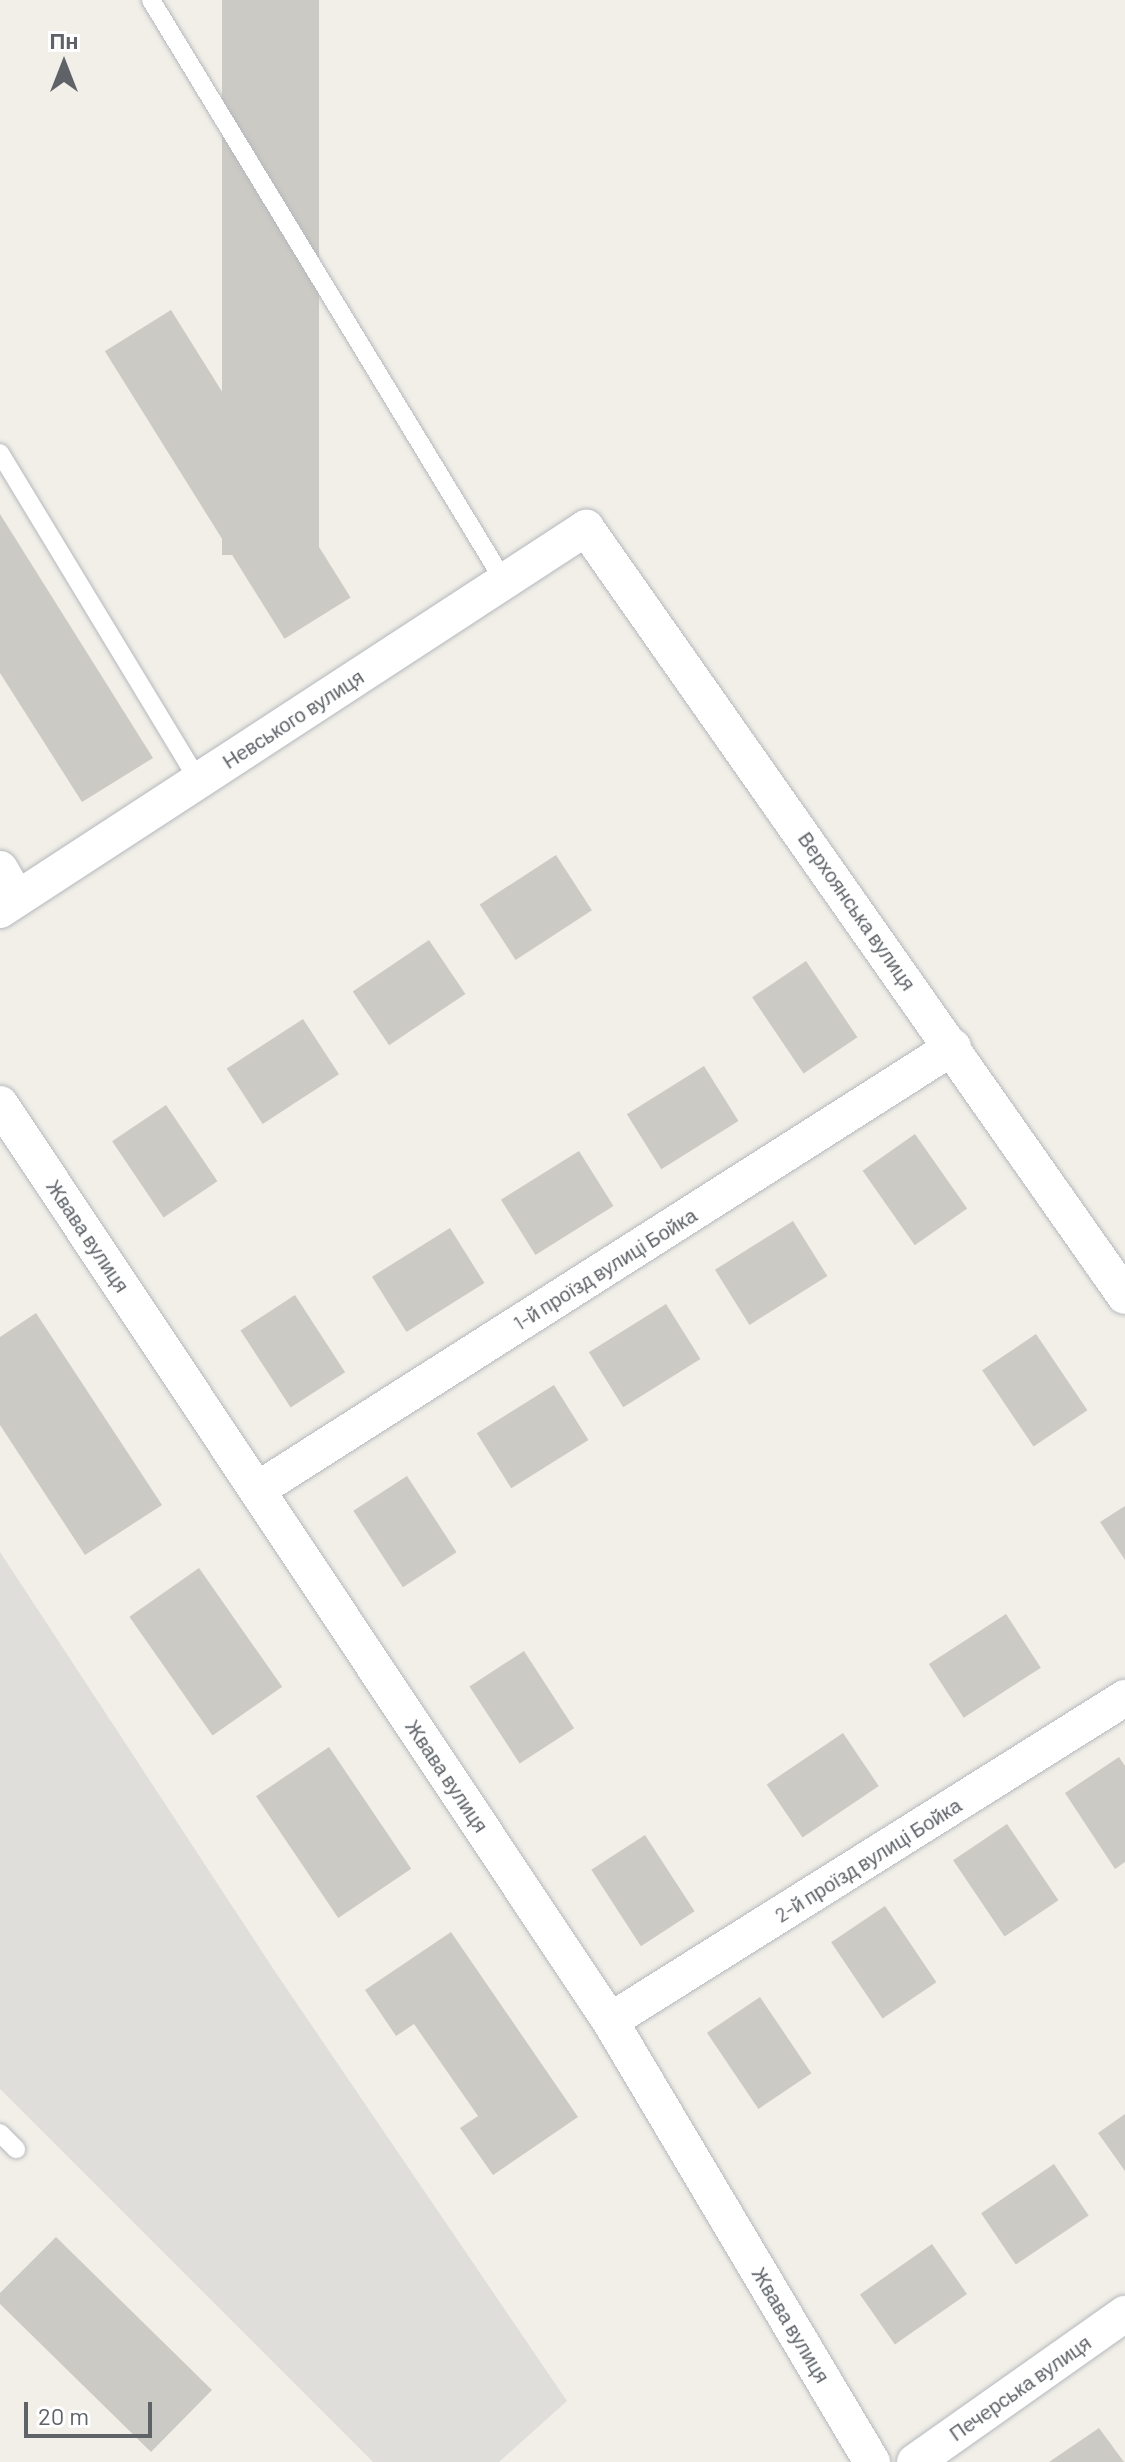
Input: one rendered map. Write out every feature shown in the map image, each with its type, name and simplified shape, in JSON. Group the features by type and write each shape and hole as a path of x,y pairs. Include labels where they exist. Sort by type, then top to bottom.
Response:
{"street":[{"name":"Невського вулиця","path":"6,892 198,780 586,528"},
{"name":"Верхоянська вулиця","path":"586,528 1125,1296"},
{"name":"1-й проїзд вулиці Бойка","path":"257,1490 953,1047"},
{"name":"Жвава вулиця","path":"0,1104 610,2021 872,2462"},
{"name":"2-й проїзд вулиці Бойка","path":"610,2021 1125,1698"},
{"name":"Печерська вулиця","path":"915,2462 1125,2314"}],"lane":[{"path":"151,0 504,581"},
{"path":"0,453 198,780"},
{"path":"0,2133 16,2149"}],"shaded area":[{"path":"0,1552 274,1970 567,2401 499,2462 373,2462 0,2089"}],"building":[{"path":"222,0 319,0 319,555 222,555"},
{"path":"171,310 351,597 284,639 105,351"},
{"path":"0,514 153,758 82,802 0,673"},
{"path":"556,855 592,910 516,960 480,905"},
{"path":"429,940 465,994 389,1045 353,991"},
{"path":"806,961 857,1037 804,1074 752,997"},
{"path":"303,1019 339,1074 263,1124 227,1069"},
{"path":"704,1066 738,1121 661,1169 627,1114"},
{"path":"166,1105 217,1181 164,1218 112,1141"},
{"path":"915,1134 967,1209 915,1245 863,1171"},
{"path":"579,1151 613,1206 535,1255 501,1200"},
{"path":"793,1221 827,1276 749,1325 715,1270"},
{"path":"450,1228 484,1283 406,1332 372,1277"},
{"path":"295,1295 345,1372 291,1408 240,1330"},
{"path":"666,1304 700,1359 623,1407 589,1352"},
{"path":"36,1313 162,1505 85,1555 0,1425 0,1337"},
{"path":"1036,1334 1087,1410 1034,1447 982,1370"},
{"path":"554,1385 588,1440 511,1488 477,1433"},
{"path":"407,1476 457,1552 403,1587 353,1511"},
{"path":"1125,1506 1125,1560 1100,1522"},
{"path":"199,1568 282,1687 213,1736 129,1617"},
{"path":"1006,1614 1041,1668 964,1718 929,1664"},
{"path":"524,1651 574,1728 520,1764 469,1686"},
{"path":"843,1733 879,1786 803,1838 767,1784"},
{"path":"329,1747 411,1869 338,1918 256,1796"},
{"path":"1119,1757 1125,1766 1125,1862 1115,1869 1065,1793"},
{"path":"1007,1824 1058,1900 1005,1937 953,1860"},
{"path":"645,1835 695,1911 641,1946 591,1870"},
{"path":"885,1906 936,1982 883,2019 831,1942"},
{"path":"451,1932 578,2117 493,2175 460,2128 478,2116 414,2024 396,2036 365,1990"},
{"path":"760,1997 811,2073 758,2109 707,2033"},
{"path":"1125,2114 1125,2171 1098,2133"},
{"path":"1054,2164 1089,2215 1016,2265 981,2213"},
{"path":"56,2237 212,2390 151,2452 0,2304 0,2293"},
{"path":"932,2244 967,2294 895,2344 860,2294"},
{"path":"1099,2428 1124,2462 1049,2462"}]}
